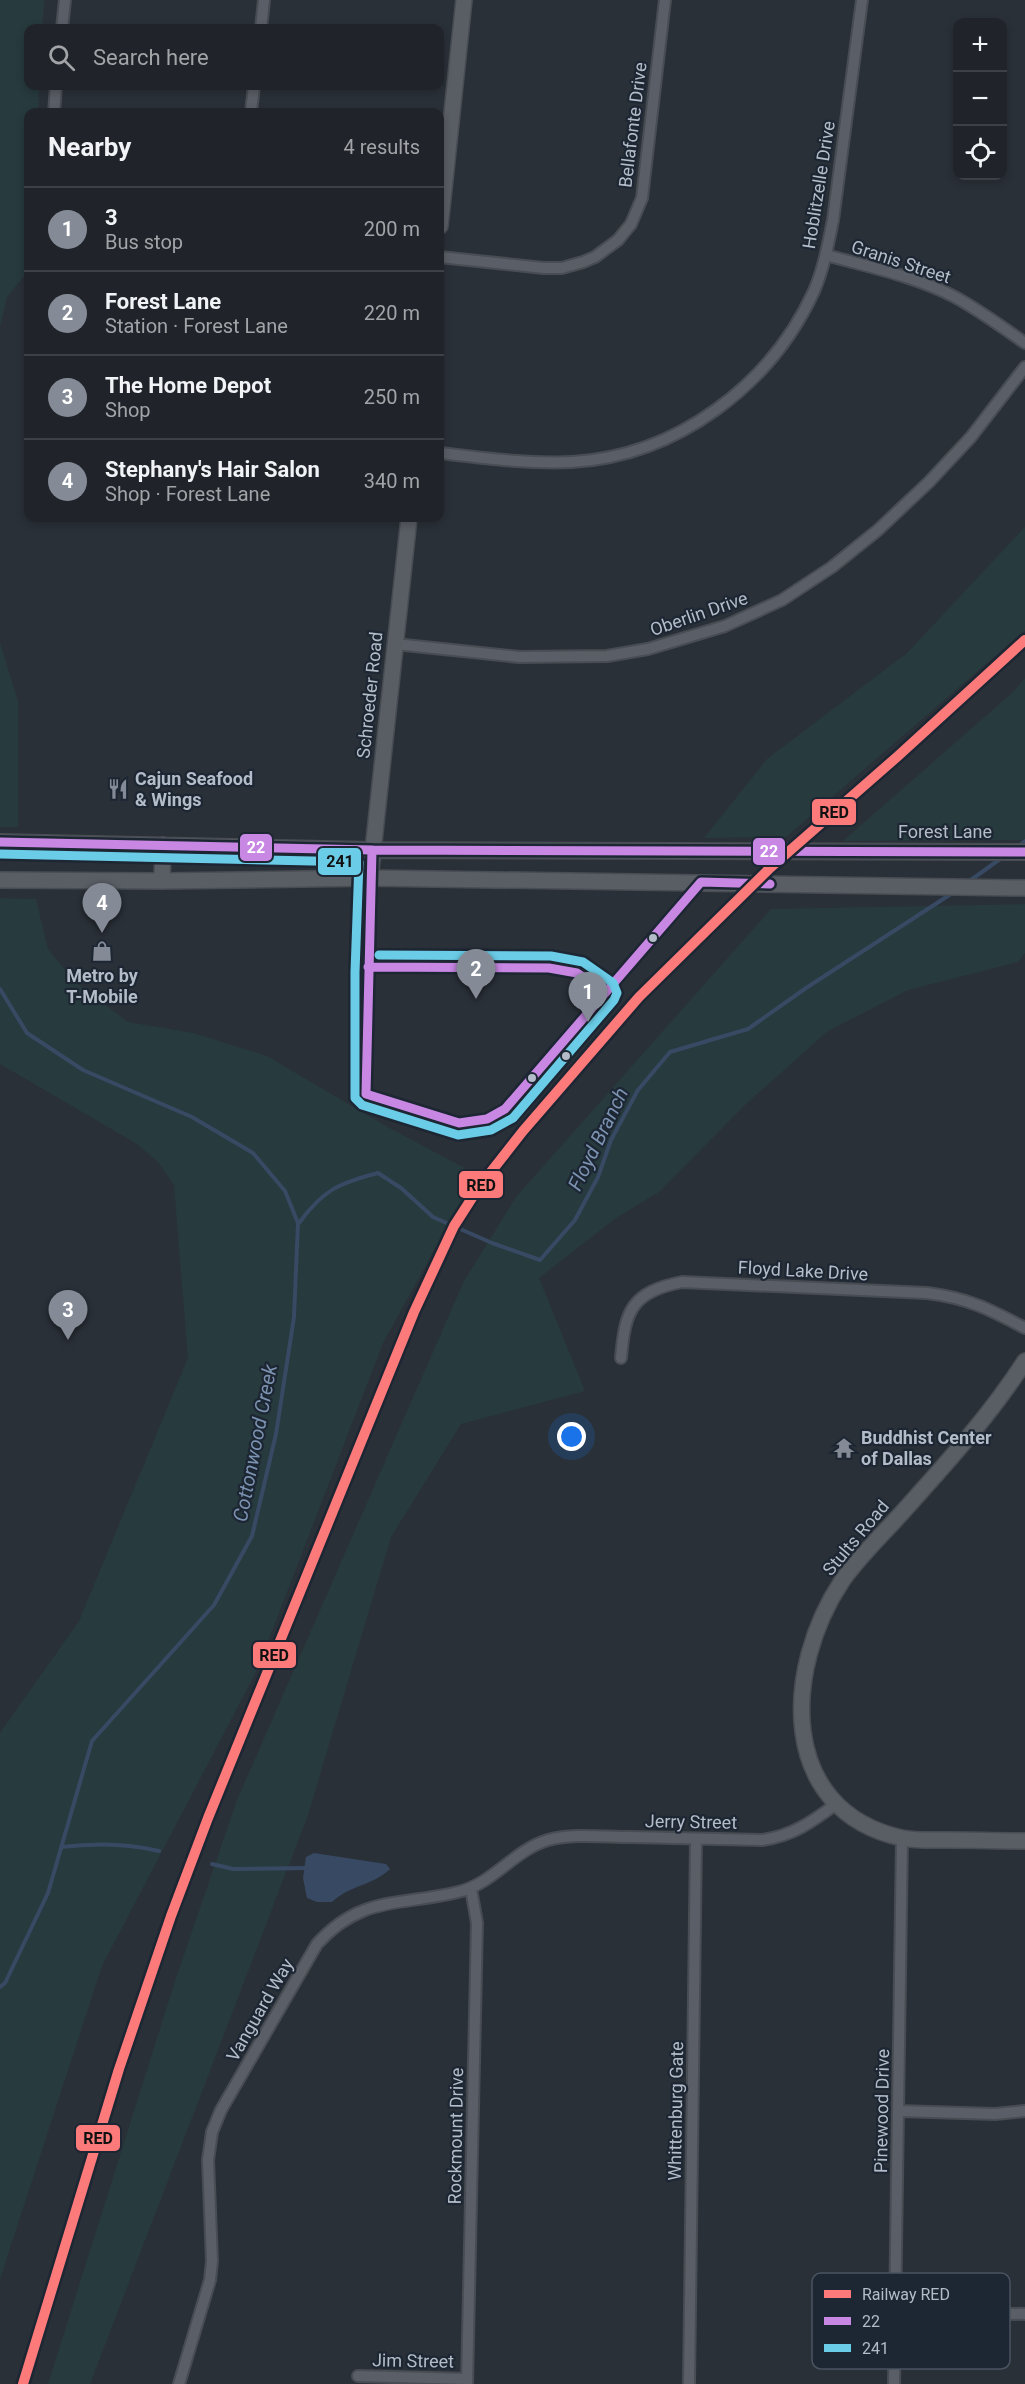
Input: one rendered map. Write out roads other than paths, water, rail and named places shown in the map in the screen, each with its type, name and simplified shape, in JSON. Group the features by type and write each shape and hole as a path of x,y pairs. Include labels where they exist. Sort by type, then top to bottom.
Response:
{"main road":[{"path":"444,188 464,0"},
{"name":"Schroeder Road","path":"370,878 408,522"},
{"name":"Forest Lane","path":"0,842 372,850 1025,852"},
{"path":"162,881 163,845"},
{"path":"0,880 162,881 370,878 1025,888"},
{"name":"Stults Road","path":"1025,1361 977,1426 842,1581 822,1617 810,1652 801,1710 802,1737 809,1762 822,1785 836,1804 873,1828 902,1838 1025,1841"}],"street":[{"path":"62,24 65,0"},
{"path":"261,24 264,0"},
{"name":"Bellafonte Drive","path":"444,257 562,268 595,257 618,240 631,224 642,198 665,0"},
{"name":"Hoblitzelle Drive","path":"444,453 507,461 573,462 624,453 677,433 729,400 753,380 775,356 803,313 815,288 826,255 833,220 862,0"},
{"path":"54,108 56,90"},
{"path":"252,108 254,90"},
{"name":"Granis Street","path":"826,255 922,283 953,296 1025,343"},
{"name":"Oberlin Drive","path":"395,644 519,657 607,656 648,648 725,626 782,600 832,567 878,530 929,482 971,437 1025,367"},
{"name":"Floyd Lake Drive","path":"621,1358 624,1326 632,1308 646,1295 663,1286 682,1282 954,1296 979,1304 1025,1328"},
{"name":"Jerry Street","path":"589,1837 762,1840 791,1833 807,1825 836,1804"},
{"name":"Vanguard Way","path":"178,2384 210,2280 212,2261 208,2160 212,2132 221,2110 317,1944 341,1921 360,1911 379,1905 471,1889 519,1854 537,1844 565,1837 589,1837"},
{"name":"Pinewood Drive","path":"895,2273 902,1838"},
{"name":"Whittenburg Gate","path":"689,2384 696,1839"},
{"name":"Rockmount Drive","path":"467,2381 477,1923 471,1889"},
{"path":"899,2111 995,2114 1025,2111"},
{"path":"1010,2314 1025,2314"},
{"name":"Jim Street","path":"358,2376 467,2381"}],"water":[{"path":"314,1853 386,1864 390,1869 332,1902 317,1902 307,1898 303,1878 306,1857"}],"waterway":[{"name":"Floyd Branch","path":"1017,847 1025,841"},
{"name":"Floyd Branch","path":"968,882 1003,857"},
{"name":"Floyd Branch","path":"299,1223 316,1203 333,1189 378,1173 401,1188 433,1217 492,1243 540,1260 575,1220 598,1177 611,1140 638,1090 670,1052 748,1029 806,988 954,892"},
{"name":"Cottonwood Creek","path":"0,989 27,1033 83,1070 192,1117 253,1153 285,1191 298,1223 294,1317 276,1434 252,1536 214,1605 92,1741 48,1893 5,1983 0,1987"},
{"path":"61,1847 110,1844 159,1851"},
{"path":"212,1864 233,1869 307,1868"}],"rail line":[{"name":"RED","path":"23,2384 119,2069 171,1916 208,1818 414,1312 454,1226 479,1187 523,1131 639,997 770,868 898,756 1025,640"}],"place":[{"name":"Cajun Seafood & Wings","path":"118,789"},
{"name":"Stephany's Hair Salon","path":"102,933"},
{"name":"Metro by T-Mobile","path":"102,951"},
{"name":"Forest Lane","path":"476,999"},
{"name":"3","path":"588,1022"},
{"name":"The Home Depot","path":"68,1340"},
{"name":"Buddhist Center of Dallas","path":"844,1448"}]}
